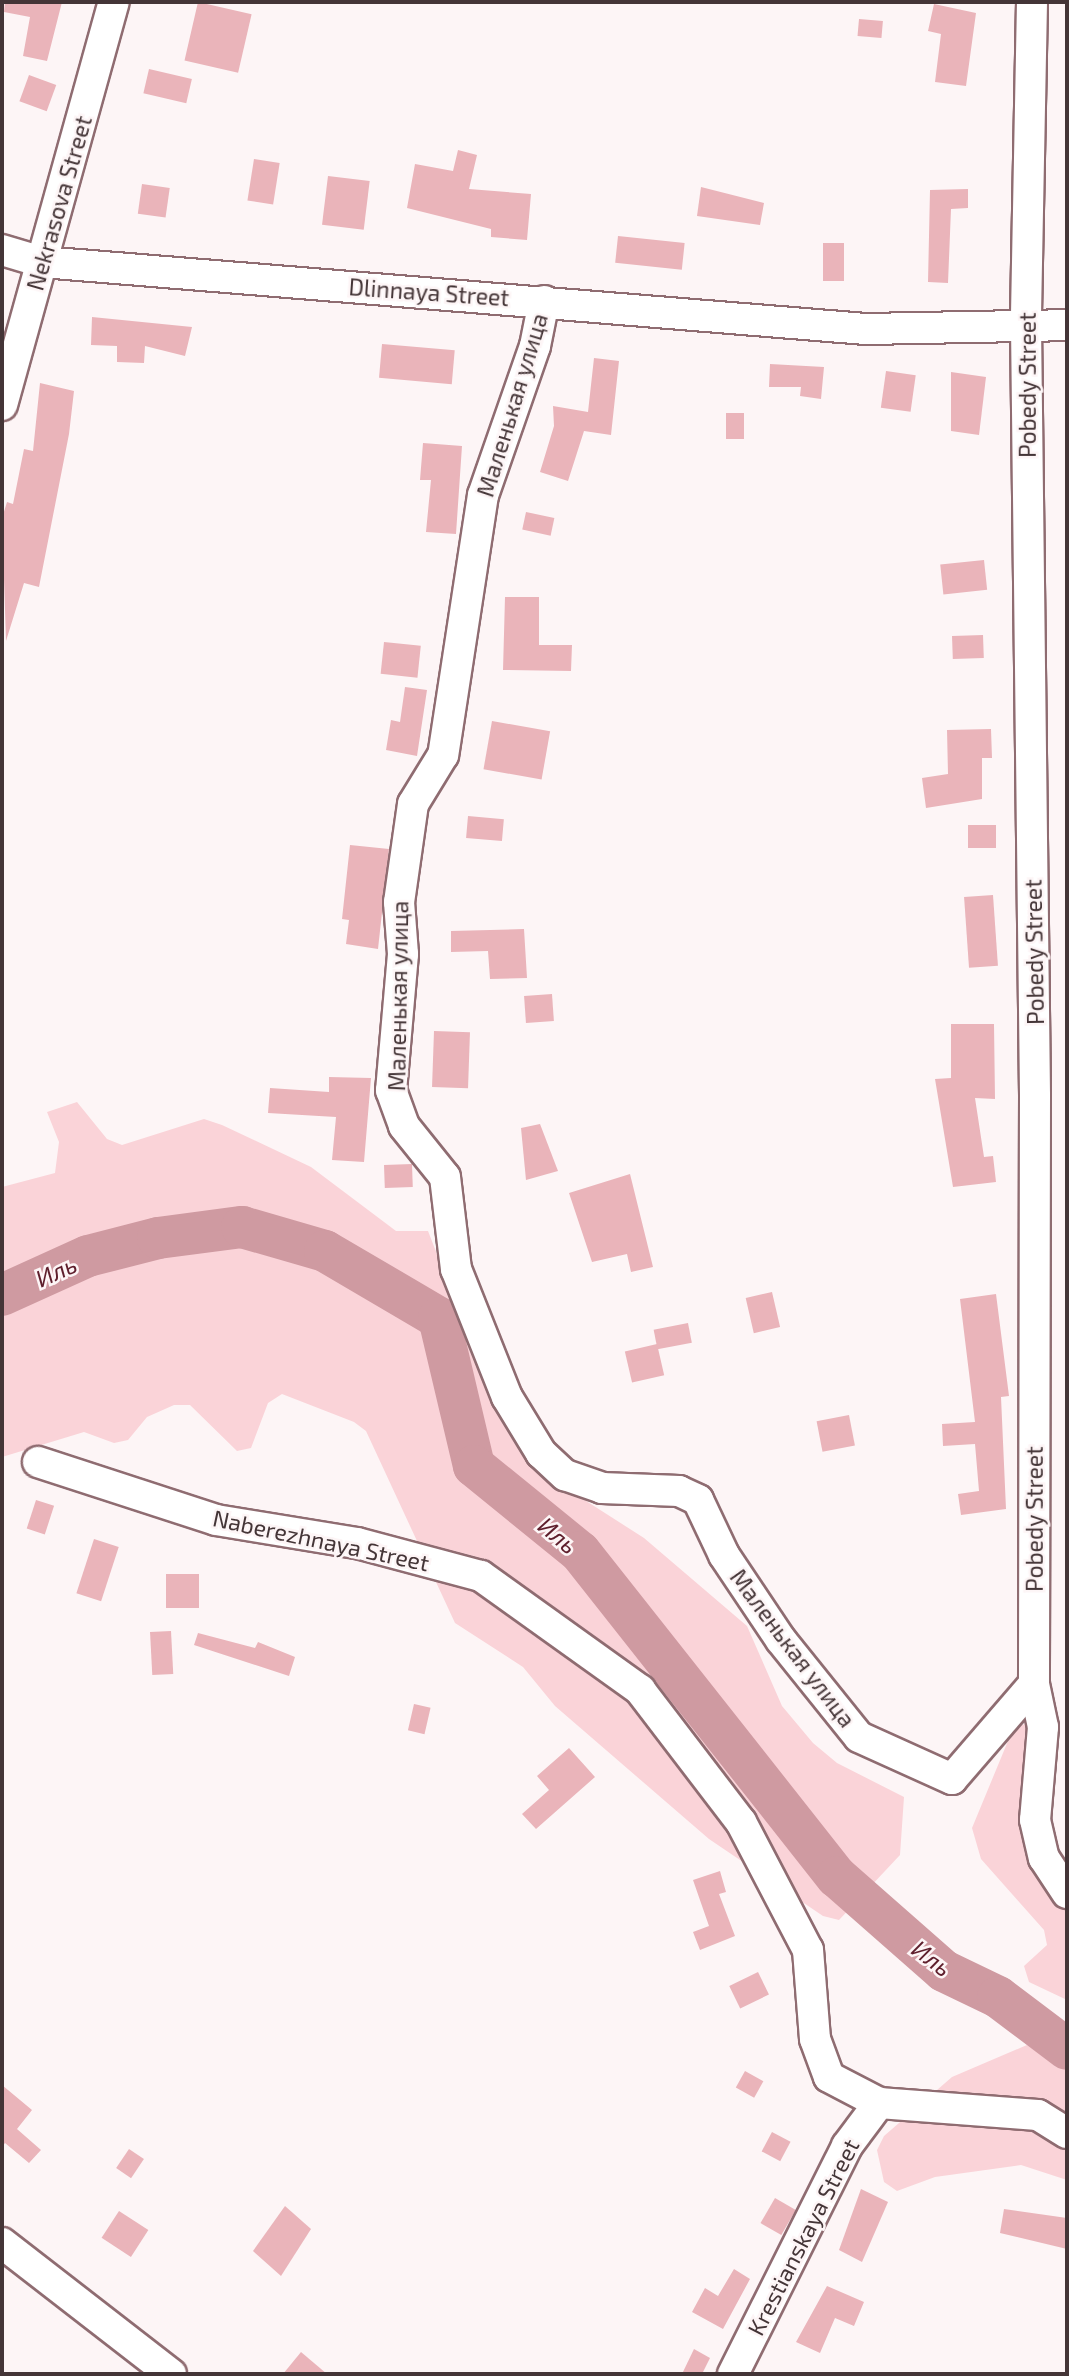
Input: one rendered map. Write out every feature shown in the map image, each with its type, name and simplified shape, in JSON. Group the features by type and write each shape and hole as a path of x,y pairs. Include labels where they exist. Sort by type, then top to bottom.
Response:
{"street":[{"name":"Nekrasova Street","path":"2,404 114,2"},
{"name":"Pobedy Street","path":"1032,2 1026,325 1034,1684 1043,1727 1035,1820 1044,1858 1067,1894"},
{"name":"Dlinnaya Street","path":"2,250 43,262 866,329 1067,325"},
{"name":"Маленькая улица","path":"544,301 535,346 483,495 443,755 413,804 399,902 403,954 391,1090 404,1126 444,1177 456,1269 507,1397 541,1453 565,1475 601,1488 679,1491 698,1500 724,1555 780,1640 859,1737 952,1779 1034,1684"},
{"name":"Naberezhnaya Street","path":"37,1462 216,1520 357,1543 481,1576 639,1690 741,1822 808,1950 815,2039 829,2077 879,2103 1038,2115 1067,2133"},
{"name":"Krestianskaya Street","path":"733,2374 847,2146 879,2103"},
{"path":"2,2244 171,2374"}],"shaded area":[{"path":"77,1102 107,1139 122,1145 204,1119 222,1125 311,1167 396,1231 428,1231 477,1357 544,1474 644,1538 747,1626 782,1706 813,1743 837,1763 904,1797 900,1855 839,1920 823,1916 709,1839 555,1706 523,1667 455,1623 366,1431 354,1422 282,1394 268,1403 251,1448 237,1451 190,1405 174,1405 147,1417 128,1440 114,1443 84,1432 2,1457 2,1187 55,1173 59,1142 47,1112"},
{"path":"1030,1722 1067,1901 1067,2000 1029,1982 1024,1966 1047,1945 1044,1930 981,1859 972,1828 1015,1728"},
{"path":"1027,2045 1067,2069 1067,2180 1021,2165 935,2177 897,2191 884,2182 877,2150 884,2136 952,2077"}],"building":[{"path":"5,2 62,2 47,61 23,56 30,17 4,12"},
{"path":"198,2 252,14 238,73 185,60"},
{"path":"934,4 976,13 966,86 935,82 941,34 928,31"},
{"path":"859,19 883,21 881,38 858,36"},
{"path":"149,69 192,79 186,103 143,93"},
{"path":"29,75 56,85 47,111 19,101"},
{"path":"458,150 477,155 469,189 531,194 527,240 491,237 491,229 407,208 415,164 453,171"},
{"path":"254,159 280,163 273,205 247,200"},
{"path":"328,176 370,181 364,230 322,225"},
{"path":"142,184 170,188 166,218 138,214"},
{"path":"701,187 764,203 760,225 697,216"},
{"path":"968,189 968,208 951,209 948,283 928,282 930,190"},
{"path":"618,236 685,243 682,270 615,263"},
{"path":"823,243 844,243 844,281 823,281"},
{"path":"92,317 192,327 185,356 145,346 144,363 117,362 117,346 91,345"},
{"path":"382,344 455,350 452,384 379,378"},
{"path":"594,358 619,361 611,435 584,431 568,481 540,472 554,426 553,406 588,412"},
{"path":"770,364 824,367 821,399 800,396 801,387 769,387"},
{"path":"886,371 916,375 911,412 881,408"},
{"path":"951,372 986,377 979,435 951,431"},
{"path":"40,383 74,391 69,434 39,587 24,583 6,641 2,518 7,502 13,504 24,449 33,451"},
{"path":"726,413 744,413 744,439 726,439"},
{"path":"423,443 462,446 456,534 426,532 431,480 420,480"},
{"path":"526,512 554,518 551,536 522,530"},
{"path":"984,560 987,590 943,594 940,565"},
{"path":"505,597 539,597 539,645 572,645 571,671 503,670"},
{"path":"983,635 984,658 953,659 952,636"},
{"path":"384,642 421,646 417,678 381,674"},
{"path":"405,687 427,690 417,756 386,750 391,720 400,722"},
{"path":"492,721 550,731 542,780 483,769"},
{"path":"991,729 992,758 982,758 982,799 926,808 922,778 948,774 947,730"},
{"path":"468,816 504,819 502,841 466,838"},
{"path":"968,825 996,825 996,848 968,848"},
{"path":"350,845 389,849 378,949 346,944 349,920 342,919"},
{"path":"993,895 998,966 969,968 964,897"},
{"path":"524,929 527,978 490,979 488,951 451,952 451,931"},
{"path":"552,994 554,1021 526,1023 524,996"},
{"path":"951,1024 994,1024 995,1099 975,1098 984,1157 993,1156 996,1182 953,1187 935,1079 951,1078"},
{"path":"434,1031 470,1032 468,1088 432,1087"},
{"path":"329,1077 371,1078 364,1162 332,1160 336,1117 268,1113 270,1088 329,1092"},
{"path":"540,1124 558,1171 526,1180 521,1128"},
{"path":"412,1164 413,1187 385,1188 384,1165"},
{"path":"630,1174 653,1267 631,1272 627,1254 592,1262 569,1193"},
{"path":"772,1292 780,1327 754,1333 746,1298"},
{"path":"996,1294 1009,1396 1001,1397 1006,1509 961,1515 958,1494 979,1491 975,1444 943,1446 942,1424 975,1422 960,1299"},
{"path":"688,1323 692,1343 657,1349 654,1330"},
{"path":"657,1344 664,1375 632,1383 625,1351"},
{"path":"849,1415 855,1445 823,1452 817,1421"},
{"path":"36,1500 54,1506 45,1534 27,1529"},
{"path":"94,1539 119,1547 101,1601 76,1593"},
{"path":"166,1574 199,1574 199,1608 166,1608"},
{"path":"171,1631 173,1674 152,1675 150,1632"},
{"path":"198,1633 255,1648 258,1642 295,1657 289,1676 194,1645"},
{"path":"414,1704 431,1708 424,1734 408,1730"},
{"path":"569,1748 595,1777 536,1829 522,1814 549,1790 537,1776"},
{"path":"720,1871 726,1892 719,1894 735,1936 700,1950 693,1932 709,1926 693,1880"},
{"path":"758,1972 769,1994 740,2008 729,1986"},
{"path":"745,2071 763,2081 754,2098 736,2088"},
{"path":"2,2085 32,2110 17,2129 41,2150 29,2163 5,2143 2,2147"},
{"path":"772,2132 791,2142 780,2161 762,2151"},
{"path":"129,2149 144,2159 131,2178 116,2168"},
{"path":"861,2189 888,2202 862,2262 839,2250"},
{"path":"775,2198 796,2210 781,2235 760,2223"},
{"path":"285,2206 311,2229 281,2276 253,2251"},
{"path":"1004,2209 1067,2218 1067,2249 1000,2233"},
{"path":"119,2211 148,2230 131,2257 102,2238"},
{"path":"734,2269 750,2279 723,2329 692,2312 705,2288 718,2296"},
{"path":"827,2286 864,2302 854,2326 835,2318 820,2353 796,2342"},
{"path":"694,2349 710,2358 702,2374 682,2374"},
{"path":"301,2352 327,2374 283,2374"}],"waterway":[{"name":"Иль","path":"2,1295 88,1256 158,1238 242,1227 325,1251 439,1318 474,1466 580,1552 837,1877 944,1971 998,1997 1067,2049"}]}
